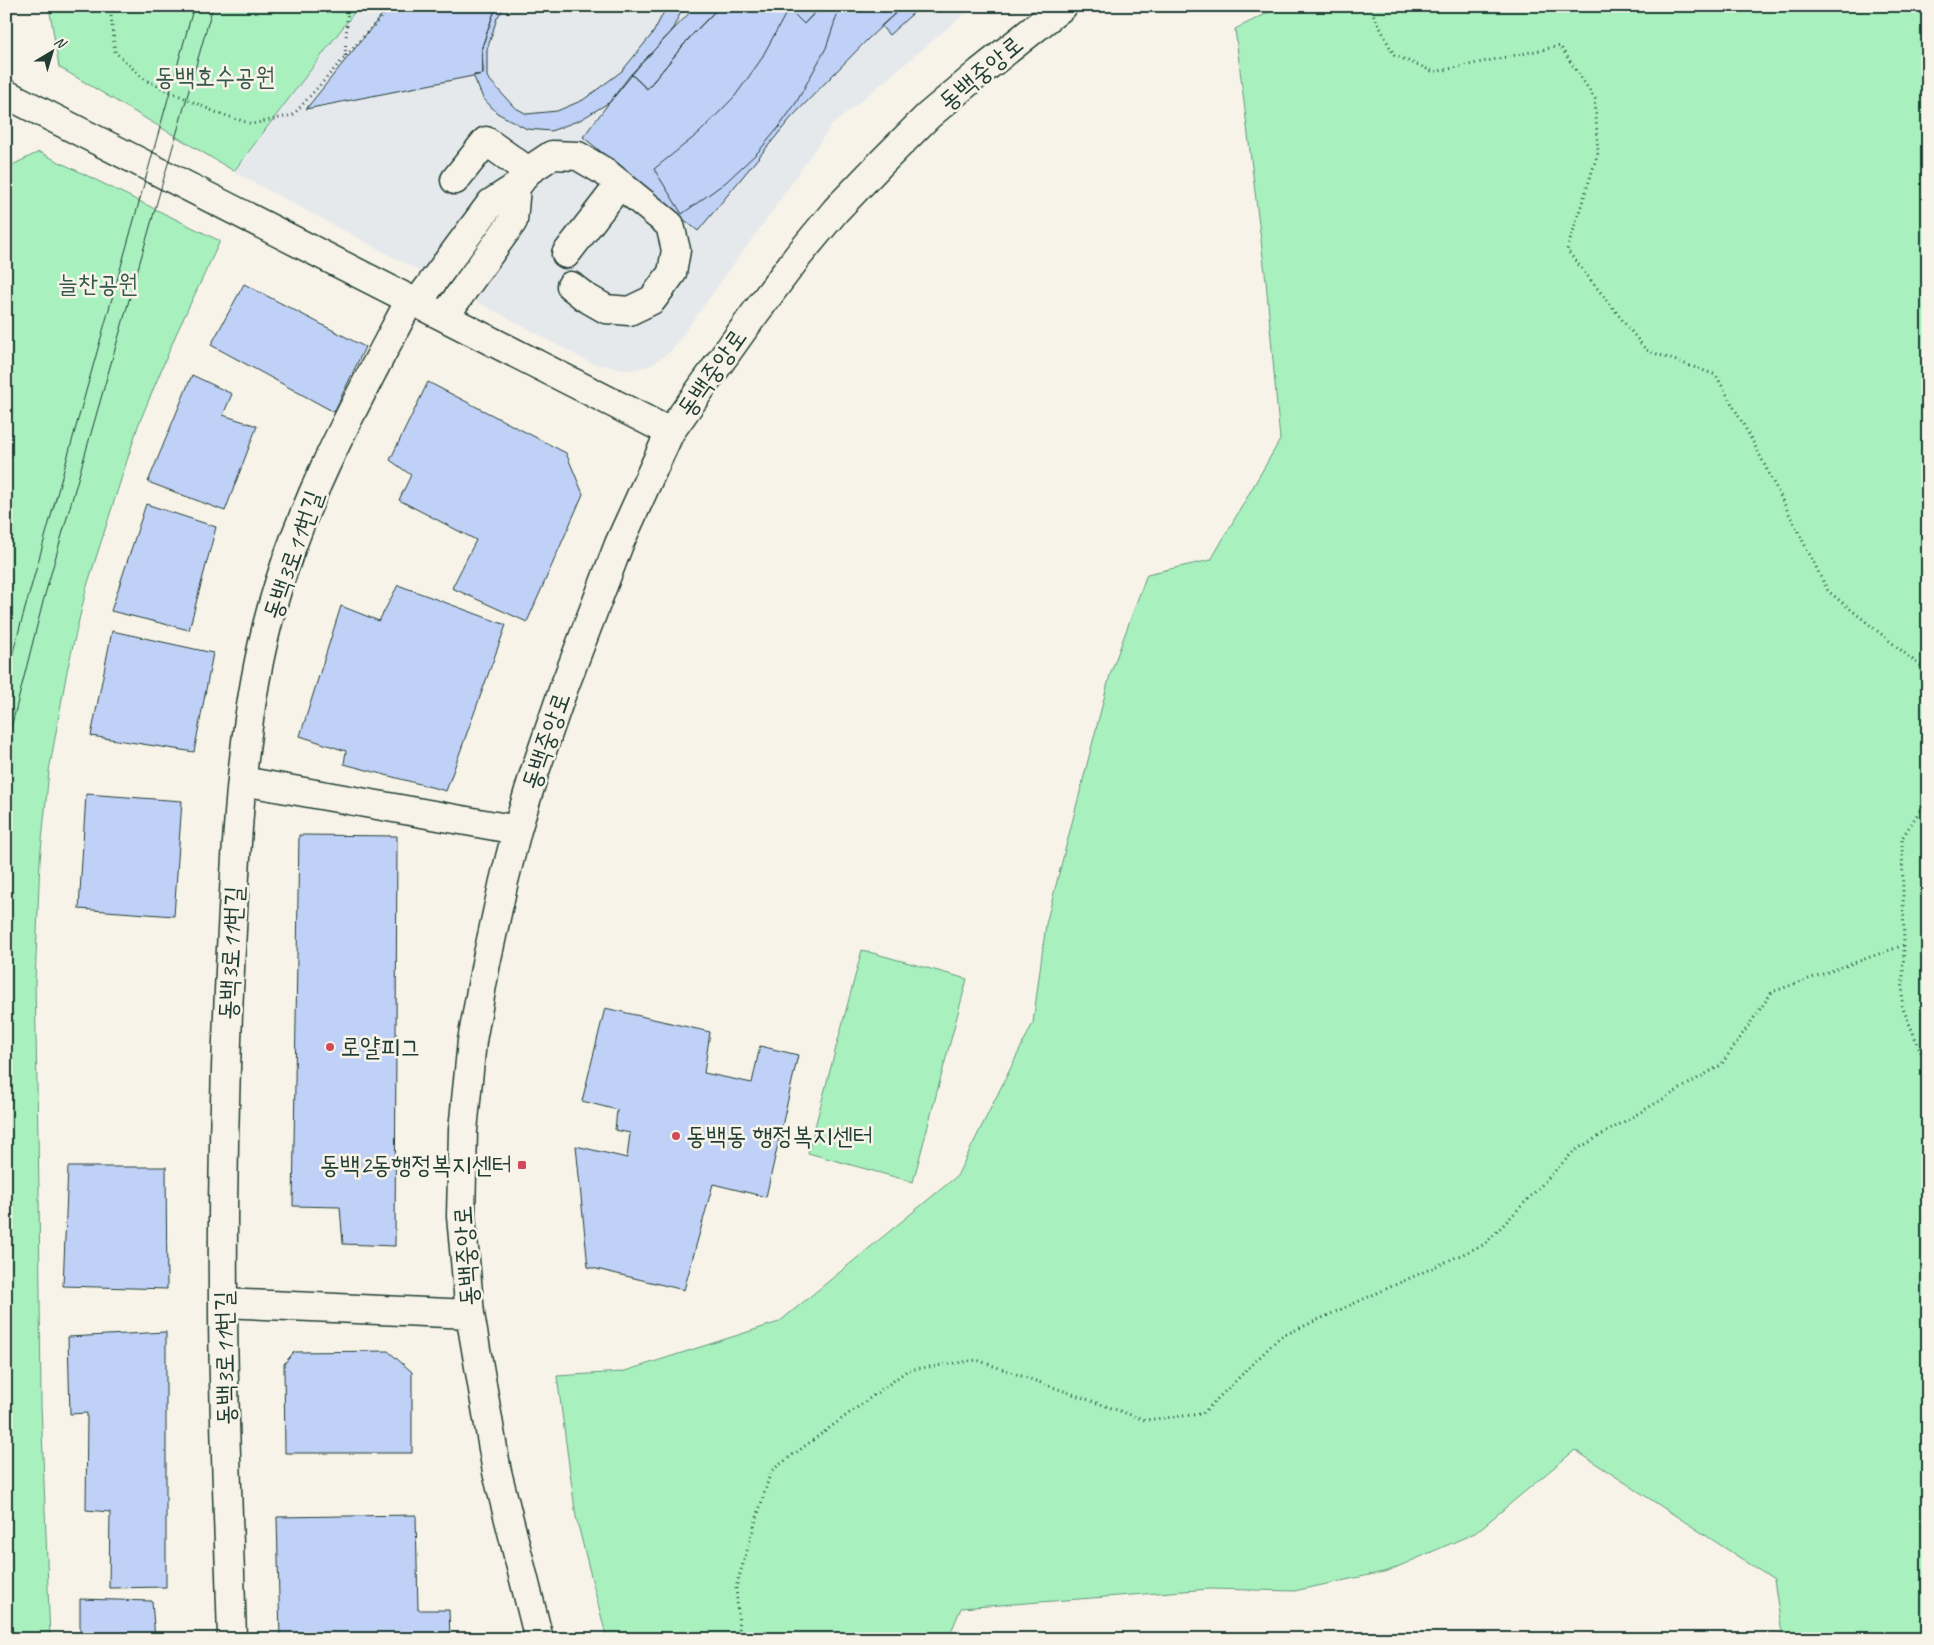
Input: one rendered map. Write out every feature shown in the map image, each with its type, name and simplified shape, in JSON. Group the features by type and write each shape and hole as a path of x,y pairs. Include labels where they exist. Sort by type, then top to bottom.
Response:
{"street":[{"name":"동백중앙로","path":"539,1639 496,1472 470,1314 461,1216 463,1130 472,1041 504,881 534,774 570,672 619,544 670,432 750,320 798,256 836,210 928,116 1063,6"},
{"path":"6,94 670,432"},
{"path":"444,317 513,221 522,179 486,141 455,180"},
{"name":"동백3로11번길","path":"232,1639 222,1303 228,1014 242,781 260,661 272,608 293,542 325,466 414,301 491,203 552,155 578,156 605,172 670,225 676,250 672,273 652,300 629,311 606,310 585,298 571,286"},
{"path":"566,254 620,184"},
{"path":"242,781 517,830"},
{"path":"222,1303 470,1314"}],"path":[{"path":"110,6 115,52 144,80 215,112 252,124 293,115 391,6"},
{"path":"345,56 348,6"},
{"path":"1369,6 1394,55 1434,72 1560,46 1595,99 1598,153 1568,250 1646,350 1716,375 1754,444 1828,591 1928,672"},
{"path":"1928,798 1902,838 1904,945 1902,1006 1928,1069"},
{"path":"740,1639 736,1587 771,1471 908,1370 977,1360 1145,1420 1202,1414 1280,1337 1485,1244 1574,1151 1721,1065 1772,992 1904,945"}],"shaded area":[{"path":"359,6 974,6 831,126 671,351 650,366 629,370 593,364 234,172"}],"green space":[{"name":"동백호수공원","path":"49,6 359,6 234,171 59,67"},
{"path":"1282,6 1928,6 1928,1639 1783,1639 1774,1580 1575,1450 1475,1533 1388,1571 1294,1591 1210,1589 961,1608 948,1639 607,1639 576,1517 557,1376 622,1372 779,1322 957,1176 1033,1023 1046,924 1110,675 1147,574 1211,560 1280,440 1266,281 1235,29"},
{"name":"늘찬공원","path":"39,152 220,241 177,332 138,426 87,586 67,671 49,771 40,860 35,982 41,1404 50,1639 6,1639 6,168"},
{"path":"862,950 967,979 913,1182 808,1153"}],"building":[{"path":"389,6 498,6 482,47 483,74 306,109"},
{"path":"498,6 505,6 497,18 487,50 487,77 514,107 527,114 557,111 583,100 622,71 653,33 667,6 684,6 671,32 640,65 610,102 580,120 551,131 527,129 497,113 483,98 473,75 483,74 482,47"},
{"path":"696,6 720,6 691,36 647,89 631,74"},
{"path":"720,6 786,6 804,24 821,6 903,6 791,118 698,231 583,137 631,74 647,89 691,36"},
{"path":"786,6 821,6 804,24"},
{"path":"790,6 840,6 826,48 796,103 758,152 726,182 682,214 654,169 699,133 735,96 760,61"},
{"path":"903,6 921,6 889,35 881,26"},
{"path":"244,284 365,347 334,412 211,345"},
{"path":"192,375 232,394 223,415 257,426 225,511 148,482"},
{"path":"428,382 566,453 583,494 527,622 452,588 476,540 399,500 411,475 390,460"},
{"path":"146,504 216,527 189,630 111,611"},
{"path":"398,585 506,625 446,791 344,764 346,751 300,736 341,606 379,621"},
{"path":"112,631 213,653 194,752 91,736"},
{"path":"86,794 182,801 174,916 79,909"},
{"path":"299,835 397,836 395,1246 343,1244 340,1207 293,1206"},
{"path":"605,1008 710,1032 704,1073 752,1083 760,1046 798,1055 766,1197 713,1184 684,1290 588,1267 576,1146 627,1158 630,1133 615,1130 617,1110 582,1101"},
{"path":"68,1167 166,1167 167,1289 63,1286"},
{"path":"166,1332 166,1587 109,1588 110,1512 86,1510 87,1413 70,1414 68,1337"},
{"path":"388,1351 412,1372 412,1453 285,1453 284,1364 294,1352"},
{"path":"416,1515 418,1610 449,1610 450,1639 280,1639 277,1517"},
{"path":"80,1599 152,1601 155,1639 80,1639"}],"tram line":[{"path":"6,686 14,648 194,6"},
{"path":"6,748 44,598 213,6"}],"place":[{"name":"로얄피그","path":"330,1047"},
{"name":"동백동 행정복지센터","path":"676,1136"},
{"name":"동백2동행정복지센터","path":"522,1165"}]}
